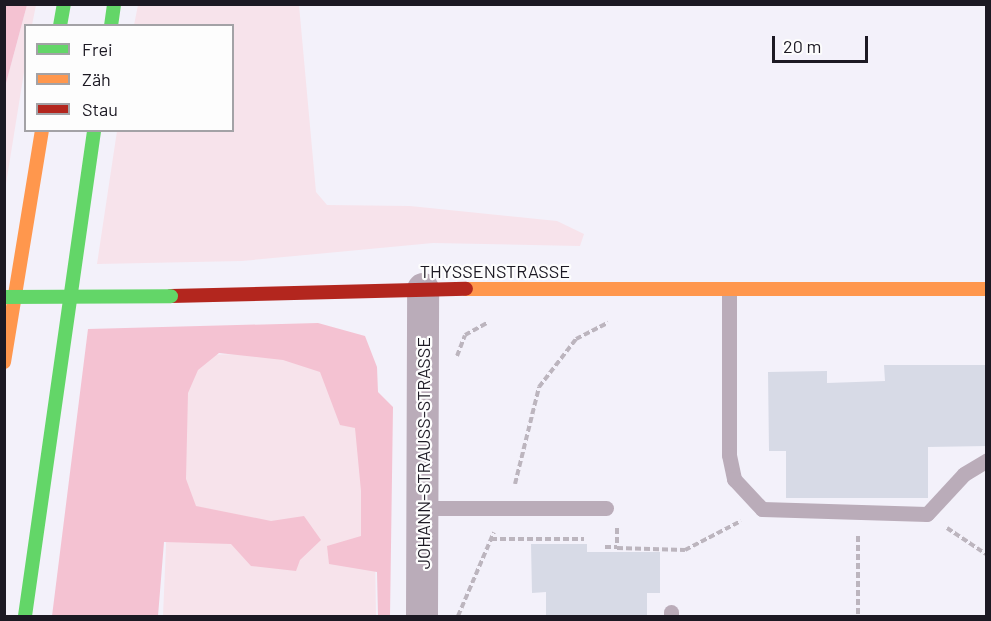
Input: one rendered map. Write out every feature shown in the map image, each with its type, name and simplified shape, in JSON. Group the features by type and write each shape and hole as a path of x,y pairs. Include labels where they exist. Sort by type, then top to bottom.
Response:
{"main road":[{"path":"60,24 64,4"},
{"path":"111,24 114,4"},
{"path":"4,362 42,132"},
{"path":"25,616 94,132"},
{"name":"THYSSENSTRASSE","path":"4,297 171,296 423,289 987,289"}],"street":[{"name":"JOHANN-STRAUSS-STRASSE","path":"422,616 423,289"}],"lane":[{"path":"729,289 729,455 734,479 762,509 858,514 927,514 964,474 987,461"},
{"path":"423,508 606,508"}],"path":[{"path":"459,616 524,464 539,387 576,339 617,318"},
{"path":"455,359 465,335 493,319"},
{"path":"605,547 685,550 762,509"},
{"path":"858,514 858,616"},
{"path":"927,514 987,554"},
{"path":"617,527 617,547"},
{"path":"491,539 584,539"}],"shaded area":[{"path":"4,5 27,5 5,87"},
{"path":"27,5 36,5 32,24 24,24 24,72 5,190 5,87"},
{"path":"138,5 299,5 316,192 327,205 410,206 557,221 584,234 580,246 433,243 242,261 97,264 117,132 234,132 234,24 134,24"},
{"path":"318,323 365,336 377,367 378,392 393,407 390,616 378,616 377,572 329,564 327,546 361,536 361,491 355,428 340,425 320,372 283,360 219,353 198,370 188,393 186,479 196,506 271,521 304,516 321,540 300,560 296,571 251,566 231,544 164,542 158,616 52,616 88,329"},
{"path":"345,353 373,421 376,616 163,616 174,355"}],"building":[{"path":"884,365 987,365 987,446 928,447 928,498 786,498 786,451 769,451 768,372 827,371 827,383 885,381"},
{"path":"531,544 587,544 587,552 660,552 660,593 647,593 647,616 546,616 546,592 532,593"}],"traffic: fast":[{"path":"60,24 64,4"},
{"path":"111,24 114,4"},
{"path":"25,616 94,132"},
{"path":"4,297 171,296"}],"traffic: slow":[{"path":"4,362 42,132"},
{"path":"466,289 986,289"}],"traffic: jam":[{"path":"171,296 466,289"}]}
